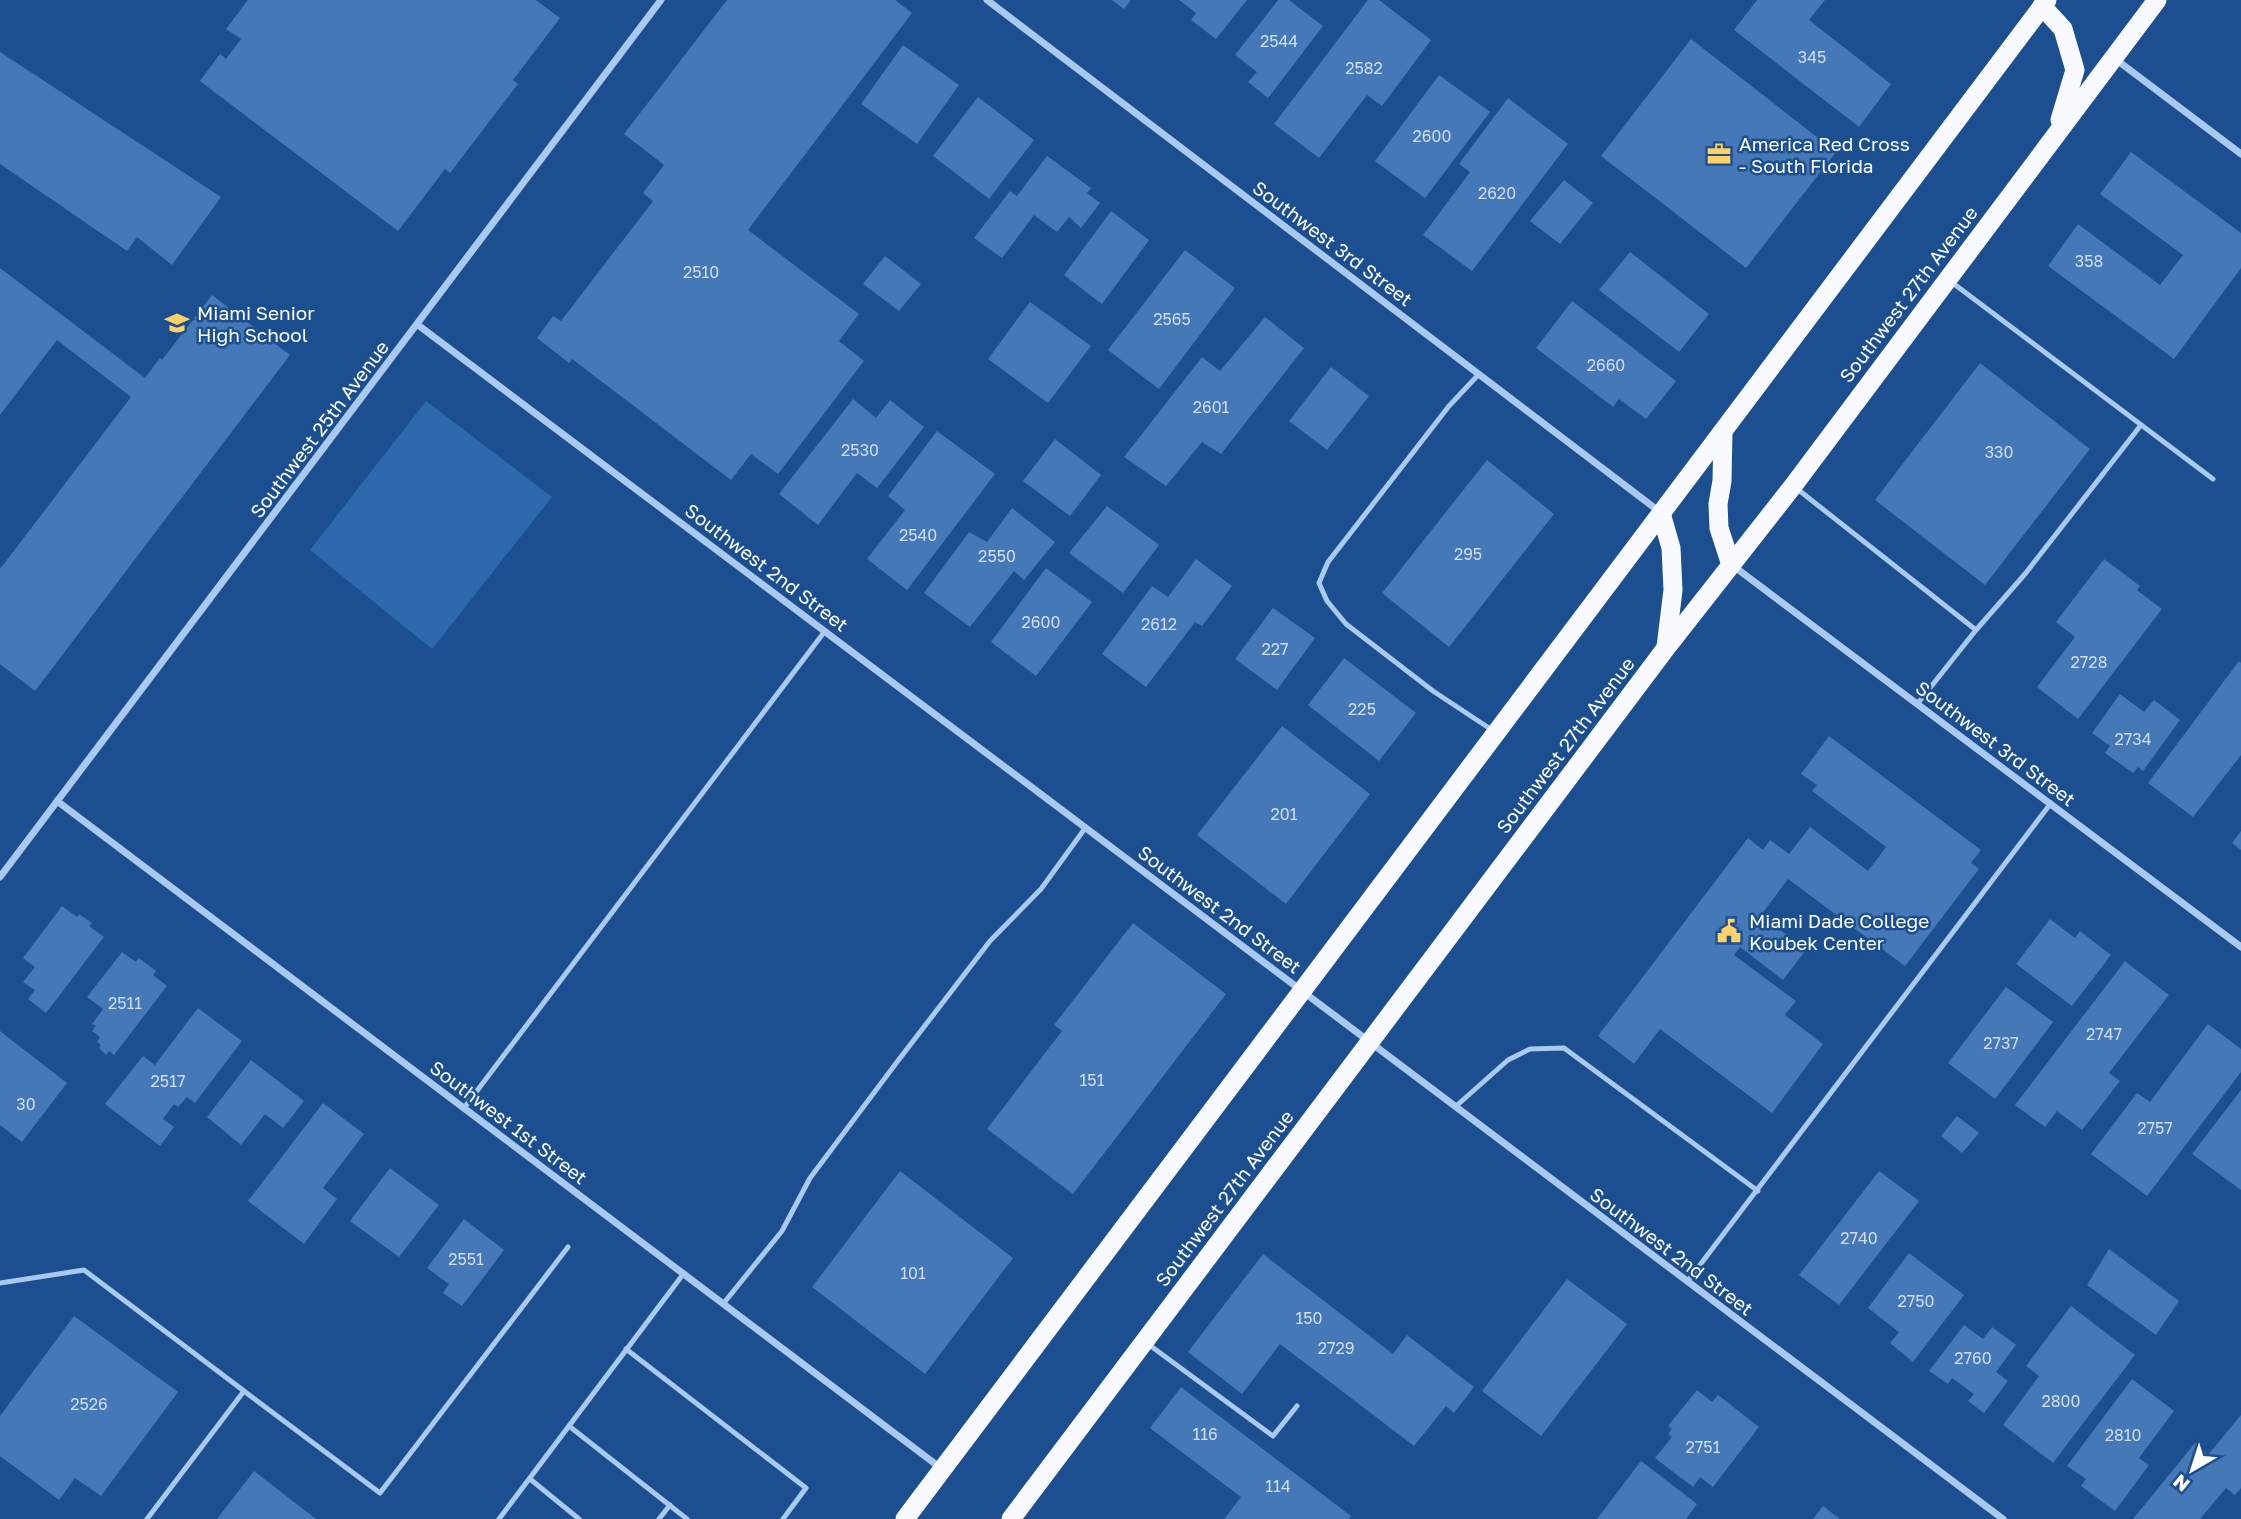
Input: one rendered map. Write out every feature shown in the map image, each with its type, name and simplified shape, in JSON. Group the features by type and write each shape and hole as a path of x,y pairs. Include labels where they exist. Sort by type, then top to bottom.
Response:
{"highway":[{"name":"Southwest 27th Avenue","path":"1011,1519 1666,648 1793,486 2157,0"},
{"path":"905,1519 1723,431 2041,2 2063,30 2075,70 2056,134"},
{"path":"1723,431 1719,528 1731,565"},
{"path":"1661,513 1671,548 1672,576 1666,648"}],"street":[{"name":"Southwest 25th Avenue","path":"0,877 662,0"},
{"name":"Southwest 3rd Street","path":"987,0 1661,513"},
{"path":"2113,58 2241,154"},
{"name":"Southwest 2nd Street","path":"418,325 2003,1519"},
{"name":"Southwest 3rd Street","path":"1731,565 2241,947"},
{"name":"Southwest 1st Street","path":"57,801 943,1469"}],"lane":[{"path":"1947,279 2213,479"},
{"path":"1479,374 1448,406 1328,562 1320,583 1327,601 1346,624 1433,691 1496,732"},
{"path":"1917,703 2025,574 2141,425"},
{"path":"1793,486 1976,630"},
{"path":"464,1108 825,631"},
{"path":"1687,1282 2051,803"},
{"path":"723,1304 782,1231 810,1178 989,941 1041,889 1086,827"},
{"path":"1455,1107 1508,1060 1530,1049 1564,1048 1758,1191"},
{"path":"0,1283 84,1270 380,1493 568,1247"},
{"path":"499,1519 684,1273"},
{"path":"1145,1342 1273,1436 1297,1406"},
{"path":"626,1349 806,1488 783,1519"},
{"path":"146,1519 244,1391"},
{"path":"569,1426 687,1519"},
{"path":"530,1479 579,1519"},
{"path":"659,1519 670,1505"}],"shaded area":[{"path":"426,401 552,497 432,649 310,550"}],"building":[{"path":"248,0 536,0 560,18 513,80 518,84 450,173 445,169 398,231 200,81 220,54 226,59 241,39 226,29"},
{"path":"727,0 895,0 912,13 748,230 859,314 839,341 864,361 778,474 751,454 731,480 572,359 569,363 537,338 553,316 561,321 653,201 643,193 664,165 624,134"},
{"path":"1112,0 1131,0 1124,9"},
{"path":"1179,0 1247,0 1216,39 1191,20 1196,13"},
{"path":"1278,0 1289,0 1323,26 1268,98 1248,82 1257,72 1235,55"},
{"path":"1368,0 1379,0 1431,40 1382,106 1367,95 1319,158 1274,124"},
{"path":"1757,0 1825,0 1809,20 1891,84 1859,127 1734,30"},
{"name":"America Red Cross - South Florida","path":"1691,39 1836,152 1746,268 1601,156"},
{"path":"903,45 959,85 917,144 861,104"},
{"path":"0,52 221,197 172,265 137,237 127,251 0,164"},
{"path":"1439,75 1490,112 1425,198 1375,161"},
{"path":"978,97 1034,140 989,199 933,156"},
{"path":"1508,98 1568,144 1472,271 1423,235 1470,172 1459,164"},
{"path":"2131,152 2241,233 2241,268 2174,359 2048,266 2078,224 2160,285 2183,255 2100,194"},
{"path":"1047,156 1091,188 1087,193 1100,203 1081,228 1069,217 1057,232 1034,215 1002,258 974,238 1010,191 1017,196"},
{"path":"1564,180 1593,203 1560,244 1530,221"},
{"path":"1111,211 1149,240 1102,304 1064,275"},
{"path":"1185,250 1235,288 1159,389 1108,350"},
{"path":"1630,252 1709,314 1679,352 1599,290"},
{"path":"885,256 921,284 899,311 863,284"},
{"path":"0,268 145,378 212,295 290,355 35,691 0,664 0,569 131,397 57,340 0,415"},
{"path":"1572,301 1676,381 1646,419 1619,399 1613,407 1536,348"},
{"path":"1030,302 1091,346 1048,403 988,359"},
{"path":"1265,317 1304,348 1221,454 1202,442 1166,486 1124,457 1202,357 1220,371"},
{"path":"1980,363 2090,449 1985,585 1875,500"},
{"path":"1331,367 1369,396 1327,450 1289,421"},
{"path":"853,399 876,418 890,400 924,427 877,488 857,473 818,525 779,494"},
{"path":"937,431 995,474 907,590 867,559 905,510 888,496"},
{"path":"1055,439 1101,475 1070,516 1023,481"},
{"path":"1487,460 1554,514 1449,647 1382,593"},
{"path":"1107,506 1159,545 1123,593 1069,553"},
{"path":"1012,508 1055,542 1024,580 1014,571 970,627 924,593 969,532 987,542"},
{"path":"1196,559 1232,586 1202,626 1195,622 1146,687 1102,654 1152,586 1168,597"},
{"path":"2104,559 2140,586 2137,590 2162,609 2078,719 2037,687 2075,637 2056,622"},
{"path":"1046,568 1092,602 1036,676 991,642"},
{"path":"1273,608 1315,638 1277,690 1235,659"},
{"path":"1344,658 1416,713 1379,761 1308,705"},
{"path":"2239,661 2241,755 2193,817 2148,783"},
{"path":"2120,694 2144,712 2154,700 2180,720 2143,771 2138,767 2133,773 2105,753 2110,746 2092,733"},
{"path":"1282,726 1370,794 1286,904 1197,835"},
{"name":"Miami Dade College Koubek Center","path":"1829,736 1981,850 1971,863 1979,869 1905,966 1788,879 1761,915 1806,950 1783,980 1740,947 1734,955 1796,1001 1785,1015 1823,1044 1772,1113 1660,1029 1634,1064 1598,1036 1748,838 1763,850 1770,840 1789,854 1810,827 1868,871 1886,847 1812,791 1817,785 1801,774"},
{"path":"2241,831 2241,850 2232,843"},
{"path":"62,906 77,917 79,914 92,923 89,926 104,937 46,1013 28,999 35,990 23,982 35,967 23,958"},
{"path":"2050,919 2075,938 2080,931 2111,955 2072,1006 2016,964"},
{"path":"1133,923 1226,994 1073,1194 987,1129 1062,1031 1054,1025"},
{"path":"122,952 136,962 139,958 156,971 153,975 167,986 114,1055 109,1051 106,1055 97,1042 100,1037 92,1031 96,1026 92,1024 103,1009 87,997"},
{"path":"2125,961 2169,995 2109,1073 2120,1081 2082,1130 2057,1111 2045,1127 2015,1105"},
{"path":"2006,987 2053,1022 1995,1099 1948,1063"},
{"path":"198,1008 242,1041 195,1103 187,1097 178,1107 174,1104 163,1119 174,1127 160,1146 105,1104 143,1056 155,1065"},
{"path":"2208,1024 2241,1049 2241,1072 2147,1196 2091,1154 2137,1093 2150,1102"},
{"path":"0,1031 67,1083 22,1142 0,1125"},
{"path":"251,1060 304,1101 283,1128 265,1114 241,1145 207,1117"},
{"path":"2241,1090 2241,1190 2192,1154"},
{"path":"323,1103 364,1134 323,1188 337,1199 304,1244 248,1201"},
{"path":"1957,1116 1979,1133 1962,1153 1941,1136"},
{"path":"390,1168 439,1205 399,1257 350,1221"},
{"path":"900,1171 1013,1258 925,1374 812,1287"},
{"path":"1879,1171 1919,1201 1839,1305 1799,1275"},
{"path":"464,1219 504,1250 462,1306 443,1293 449,1284 427,1268"},
{"path":"2109,1249 2179,1301 2156,1335 2087,1285"},
{"path":"1909,1253 1964,1295 1913,1362 1890,1343 1899,1332 1868,1308"},
{"path":"1263,1254 1393,1354 1407,1335 1474,1387 1454,1413 1446,1406 1414,1446 1280,1344 1242,1394 1188,1352"},
{"path":"1567,1279 1627,1324 1541,1436 1482,1391"},
{"path":"2071,1306 2135,1355 2053,1463 2003,1425 2039,1376 2026,1366"},
{"path":"74,1316 178,1392 101,1496 75,1478 59,1500 0,1456 0,1416"},
{"path":"1964,1325 1983,1339 1992,1327 2016,1345 1996,1372 2008,1381 1984,1413 1968,1401 1974,1394 1952,1378 1948,1384 1929,1371"},
{"path":"2132,1379 2174,1411 2139,1458 2149,1465 2115,1511 2081,1486 2086,1479 2067,1466"},
{"path":"1181,1387 1351,1516 1349,1519 1224,1519 1241,1497 1150,1428"},
{"path":"1697,1390 1712,1402 1718,1395 1759,1427 1713,1487 1700,1477 1693,1487 1655,1458 1672,1437 1668,1434 1672,1429 1668,1426"},
{"path":"2241,1415 2241,1488 2235,1495 2226,1488 2200,1519 2133,1519 2195,1443 2208,1455"},
{"path":"1641,1461 1697,1504 1686,1519 1597,1519"},
{"path":"254,1471 316,1519 217,1519"},
{"path":"1823,1506 1840,1519 1813,1519"}],"place":[{"name":"America Red Cross - South Florida","path":"1719,154"},
{"name":"Miami Senior High School","path":"177,323"},
{"name":"Miami Dade College Koubek Center","path":"1729,931"}]}
